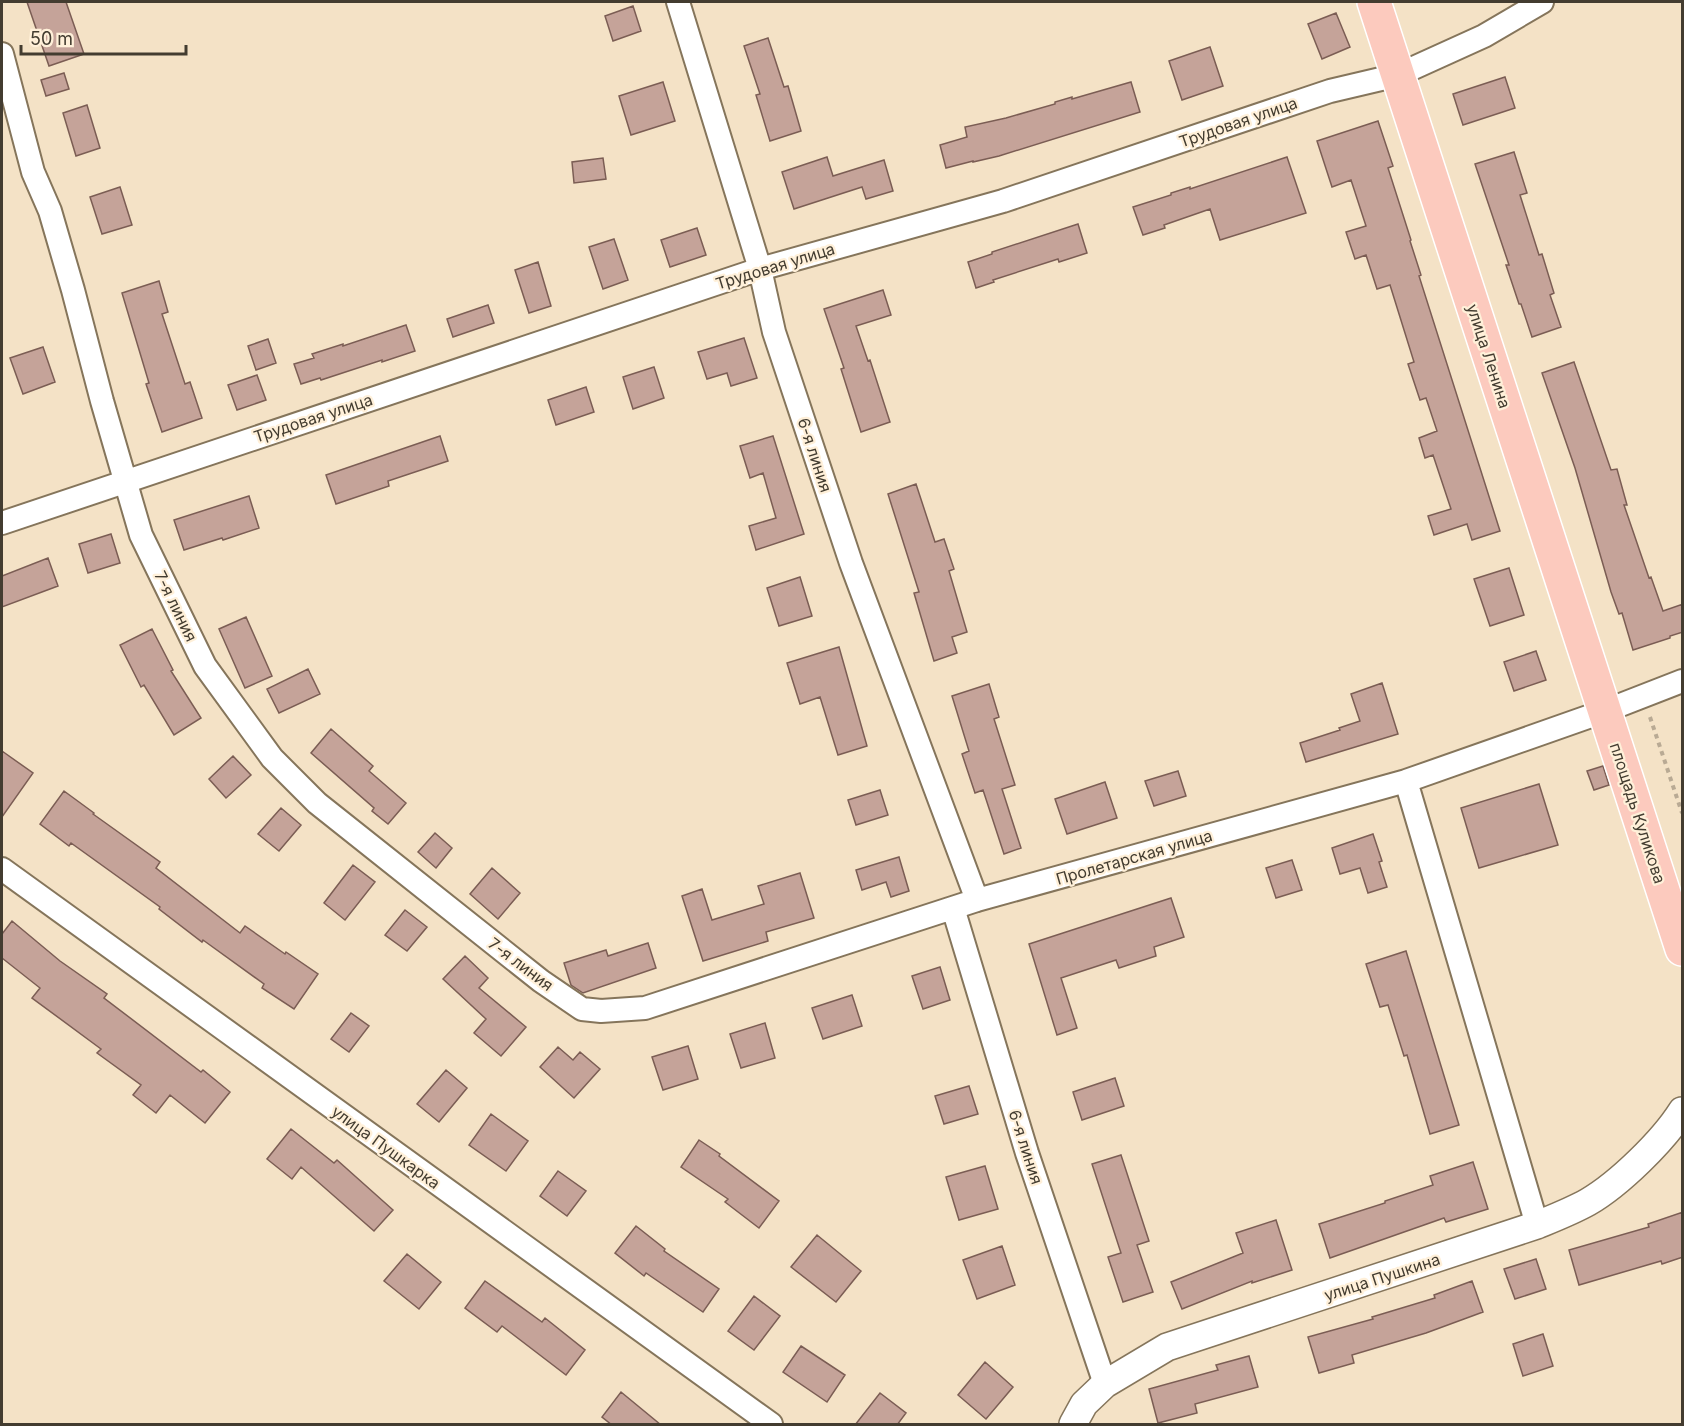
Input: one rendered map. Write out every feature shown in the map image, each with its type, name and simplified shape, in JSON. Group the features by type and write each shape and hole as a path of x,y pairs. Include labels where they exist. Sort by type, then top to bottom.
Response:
{"main road":[{"name":"улица Ленина","path":"1374,2 1605,711"},
{"name":"площадь Куликова","path":"1605,711 1683,949"}],"street":[{"name":"6-я линия","path":"678,2 760,269 774,332 851,562 977,900"},
{"name":"Трудовая улица","path":"2,523 760,269 1002,201 1330,91 1398,75 1484,36 1542,2"},
{"name":"7-я линия","path":"2,54 33,172 50,211 74,290 102,401 141,535 205,666 272,758 317,803 541,981 582,1009"},
{"name":"Пролетарская улица","path":"582,1009 601,1011 645,1008 977,900 1406,781 1683,681"},
{"path":"1406,781 1537,1225"},
{"name":"улица Пушкарка","path":"2,869 771,1425"},
{"name":"6-я линия","path":"953,908 1027,1153 1105,1384"},
{"name":"улица Пушкина","path":"1073,1425 1084,1404 1105,1384 1167,1347 1537,1225 1589,1201 1612,1186 1649,1151 1683,1111"}],"path":[{"path":"1643,696 1683,813"}],"building":[{"path":"27,2 66,2 84,54 49,66"},
{"path":"633,6 641,31 613,41 605,16"},
{"path":"1336,13 1350,47 1322,59 1308,24"},
{"path":"768,38 784,87 788,86 801,131 770,141 756,95 760,94 744,46"},
{"path":"1210,47 1223,86 1182,100 1169,61"},
{"path":"64,73 69,89 46,96 41,80"},
{"path":"1505,77 1515,108 1463,125 1453,94"},
{"path":"663,82 675,121 631,135 619,96"},
{"path":"1131,82 1140,112 999,156 946,168 940,145 967,137 965,127 1006,118 1072,97 1072,99"},
{"path":"87,105 100,148 76,156 63,113"},
{"path":"1378,121 1393,166 1388,168 1411,240 1421,275 1419,276 1500,531 1472,540 1467,524 1434,535 1428,516 1451,509 1433,455 1425,458 1419,438 1437,431 1426,398 1420,400 1408,364 1414,362 1390,285 1377,289 1366,255 1355,259 1346,232 1366,226 1351,180 1332,187 1317,141"},
{"path":"1514,152 1527,193 1520,195 1539,255 1542,254 1554,293 1550,295 1561,327 1532,337 1506,265 1509,265 1475,164"},
{"path":"827,157 833,176 884,160 893,191 866,199 862,187 794,209 782,172"},
{"path":"1287,157 1306,213 1220,240 1210,209 1143,235 1133,207"},
{"path":"603,158 606,179 574,183 572,162"},
{"path":"120,187 132,225 102,234 90,197"},
{"path":"1078,224 1087,253 1059,262 1058,259 993,280 994,282 976,288 968,262"},
{"path":"697,228 706,255 670,267 661,240"},
{"path":"614,239 628,280 603,289 589,247"},
{"path":"538,262 551,306 529,313 515,270"},
{"path":"159,281 168,312 162,314 185,384 190,382 202,418 162,432 146,384 149,383 122,293"},
{"path":"883,290 891,315 856,326 868,361 870,360 890,422 861,432 841,369 844,368 824,309"},
{"path":"488,305 494,323 453,337 447,319"},
{"path":"406,325 415,351 301,384 294,364 314,358 312,354"},
{"path":"744,338 757,378 731,386 727,373 707,379 698,352"},
{"path":"268,339 276,363 256,370 248,346"},
{"path":"43,347 55,382 23,394 10,358"},
{"path":"1574,362 1611,470 1617,469 1627,505 1624,505 1663,611 1683,604 1683,632 1633,650 1622,613 1619,614 1611,592 1575,468 1542,373"},
{"path":"654,367 664,398 633,409 623,377"},
{"path":"257,375 266,400 237,410 228,385"},
{"path":"586,387 594,412 556,425 548,400"},
{"path":"440,436 448,461 388,481 389,486 336,504 326,475"},
{"path":"773,436 804,534 756,550 749,526 776,518 763,473 750,478 740,446"},
{"path":"916,484 935,542 944,539 954,569 949,571 967,632 952,637 957,653 934,661 914,593 919,592 888,494"},
{"path":"249,496 259,528 184,550 174,520"},
{"path":"111,534 120,563 88,573 79,544"},
{"path":"48,558 58,586 2,607 2,576"},
{"path":"1509,568 1524,615 1490,626 1474,579"},
{"path":"800,577 812,616 779,626 767,588"},
{"path":"246,617 272,676 245,688 219,629"},
{"path":"152,629 173,670 171,671 201,718 174,735 144,685 141,687 120,645"},
{"path":"839,647 867,746 838,755 820,697 800,704 787,663"},
{"path":"1536,651 1546,680 1514,691 1504,662"},
{"path":"308,669 320,694 279,713 267,689"},
{"path":"1382,683 1398,734 1306,762 1300,743 1360,721 1351,694"},
{"path":"989,684 999,717 994,719 1015,785 1002,789 1021,848 1004,854 983,790 975,793 962,754 969,751 952,696"},
{"path":"331,729 373,766 369,771 406,803 388,824 372,811 374,808 311,753"},
{"path":"2,751 33,773 2,817"},
{"path":"233,756 251,775 226,798 209,779"},
{"path":"1603,766 1609,785 1594,790 1587,771"},
{"path":"1178,771 1186,796 1154,806 1145,781"},
{"path":"1105,782 1117,818 1067,834 1055,799"},
{"path":"1539,784 1558,845 1479,868 1461,808"},
{"path":"880,790 888,815 856,825 848,800"},
{"path":"64,791 160,862 156,868 240,933 245,926 318,974 294,1009 262,988 264,984 203,940 202,942 159,909 160,907 71,843 69,846 40,824"},
{"path":"281,808 301,825 279,851 258,834"},
{"path":"435,833 452,848 436,868 418,852"},
{"path":"1373,834 1382,861 1379,862 1387,887 1368,893 1360,868 1340,874 1332,848"},
{"path":"899,857 909,891 891,897 886,882 862,890 856,870"},
{"path":"1292,860 1302,890 1276,898 1266,868"},
{"path":"353,865 375,882 345,920 324,903"},
{"path":"492,868 520,893 498,919 470,894"},
{"path":"800,873 814,918 766,932 768,941 703,961 682,896 702,889 712,920 764,904 758,886"},
{"path":"1171,898 1184,937 1154,947 1156,956 1119,968 1116,960 1061,978 1077,1028 1057,1035 1029,944"},
{"path":"405,910 427,927 407,951 385,935"},
{"path":"12,921 60,961 107,994 104,998 230,1092 205,1123 170,1095 156,1113 133,1095 141,1085 97,1053 101,1049 32,998 40,988 2,958 2,934"},
{"path":"648,943 656,968 583,993 571,985 564,963 606,950 608,956"},
{"path":"1406,951 1459,1125 1430,1134 1407,1055 1404,1056 1388,1005 1380,1007 1366,964"},
{"path":"465,956 488,978 479,988 526,1027 501,1056 474,1033 486,1019 443,979"},
{"path":"940,967 950,1000 923,1009 912,976"},
{"path":"852,995 862,1026 823,1039 812,1008"},
{"path":"351,1013 369,1026 349,1052 331,1039"},
{"path":"765,1023 775,1058 741,1068 730,1034"},
{"path":"688,1046 698,1079 663,1090 652,1057"},
{"path":"558,1047 573,1060 580,1052 600,1069 574,1098 540,1067"},
{"path":"446,1070 467,1088 439,1122 417,1104"},
{"path":"1115,1078 1124,1106 1082,1120 1073,1092"},
{"path":"969,1086 978,1114 944,1124 935,1096"},
{"path":"491,1114 528,1141 506,1171 469,1145"},
{"path":"291,1129 334,1163 337,1160 393,1210 374,1231 301,1167 292,1179 267,1159"},
{"path":"699,1140 779,1201 759,1228 725,1202 728,1199 681,1167"},
{"path":"1121,1155 1149,1241 1137,1245 1153,1292 1123,1302 1108,1257 1121,1253 1092,1164"},
{"path":"1473,1162 1488,1209 1446,1222 1444,1218 1330,1258 1319,1224 1433,1185 1430,1176"},
{"path":"985,1166 998,1209 959,1220 946,1177"},
{"path":"558,1171 586,1191 567,1216 540,1196"},
{"path":"1683,1212 1683,1257 1662,1264 1661,1261 1579,1285 1569,1250 1649,1227 1648,1224"},
{"path":"1276,1220 1292,1270 1252,1283 1252,1281 1182,1309 1171,1282 1243,1253 1236,1233"},
{"path":"636,1226 665,1249 664,1251 719,1289 703,1312 646,1273 644,1276 615,1253"},
{"path":"817,1235 861,1271 836,1302 791,1267"},
{"path":"1002,1246 1015,1285 977,1299 963,1260"},
{"path":"407,1254 441,1282 419,1309 384,1281"},
{"path":"1536,1259 1546,1289 1515,1299 1504,1269"},
{"path":"485,1281 542,1322 545,1318 585,1350 566,1375 502,1326 497,1332 465,1308"},
{"path":"1472,1281 1483,1312 1426,1333 1352,1355 1354,1363 1319,1373 1308,1337 1373,1319 1372,1317 1435,1298 1434,1295"},
{"path":"754,1296 780,1316 754,1350 728,1331"},
{"path":"1543,1334 1553,1366 1523,1376 1513,1344"},
{"path":"801,1346 845,1375 827,1402 783,1372"},
{"path":"1249,1356 1258,1387 1195,1404 1197,1413 1158,1423 1149,1389 1218,1370 1216,1365"},
{"path":"985,1362 1013,1387 986,1419 958,1395"},
{"path":"621,1392 661,1425 612,1425 602,1417"},
{"path":"880,1393 906,1413 897,1425 855,1425"}]}
